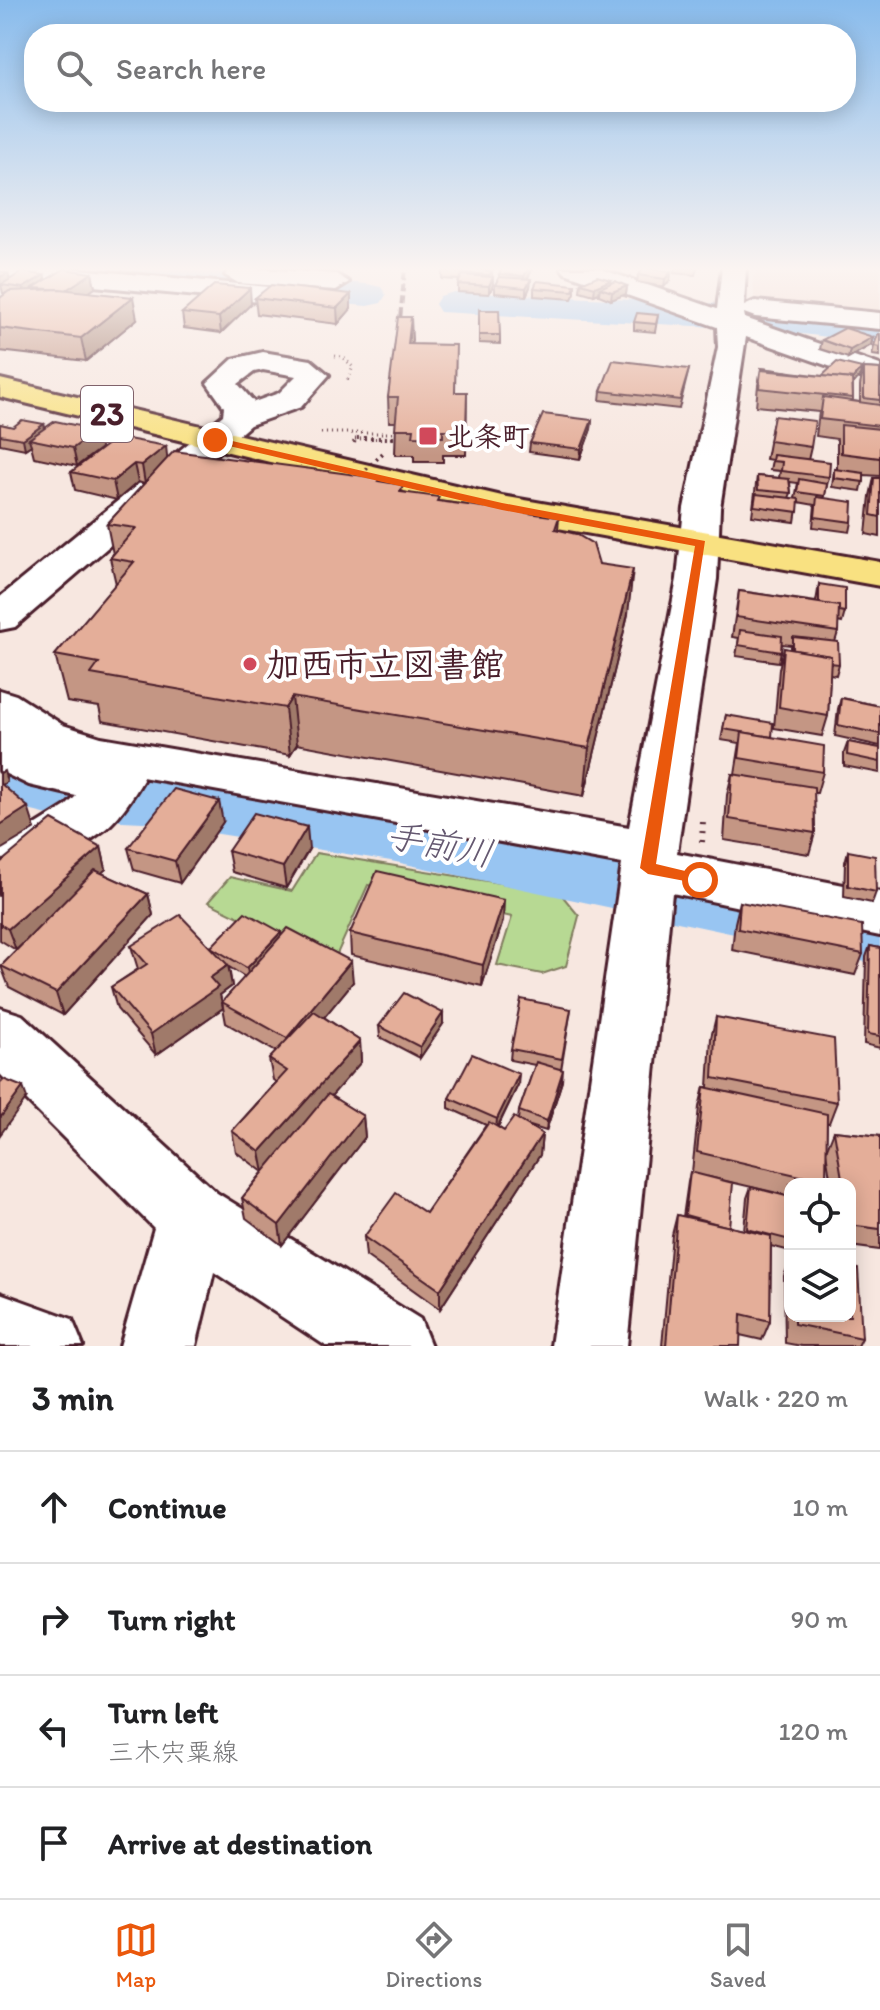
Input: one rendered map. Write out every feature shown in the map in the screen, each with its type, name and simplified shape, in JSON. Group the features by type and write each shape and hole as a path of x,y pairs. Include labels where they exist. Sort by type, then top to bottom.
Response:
{"main road":[{"name":"23","path":"0,388 227,429 502,507 880,574"}],"street":[{"path":"589,1346 649,859 701,544 702,508 735,331"},
{"path":"798,331 880,375"},
{"path":"0,618 227,429"},
{"path":"0,705 18,723 57,743 649,859 880,914"},
{"path":"0,742 22,763 71,778 107,795 0,874"},
{"path":"0,1034 192,1217 393,1346"},
{"path":"158,1346 192,1217"},
{"path":"0,1330 45,1346"}],"path":[{"path":"332,431 397,435 355,438"},
{"path":"355,480 385,451"},
{"path":"371,458 384,461"}],"green space":[{"path":"316,853 560,893 579,916 566,966 542,974 497,965 512,917 368,885 333,963 208,902 230,877 292,891"}],"building":[{"path":"23,331 90,331 81,338"},
{"path":"396,331 409,331 408,344 456,345 455,392 467,392 466,430 443,430 443,437 413,436 414,429 395,429 398,397 388,397"},
{"path":"479,331 500,331 500,335 479,335"},
{"path":"840,331 854,331 873,337 850,350 822,340"},
{"path":"880,334 880,347 874,346"},
{"path":"613,360 689,369 680,400 601,391"},
{"path":"837,362 862,368 852,379 822,376"},
{"path":"864,368 880,369 880,400 864,398"},
{"path":"761,370 852,379 853,398 759,388"},
{"path":"823,397 880,405 880,426 820,419"},
{"path":"543,414 592,420 581,449 530,443"},
{"path":"774,416 815,421 811,447 769,441"},
{"path":"22,420 44,424 23,439 0,435 0,424 13,427"},
{"path":"55,421 98,430 73,448 29,439"},
{"path":"841,425 880,429 880,458 841,453"},
{"path":"117,437 166,446 142,465 134,464 113,481 71,472"},
{"path":"174,451 380,478 378,481 404,485 400,492 439,497 437,501 559,517 555,529 576,534 593,544 599,564 633,569 589,748 292,697 285,708 91,674 99,663 55,655 134,562 110,558 136,528 107,524"},
{"path":"773,455 830,462 829,477 781,471 782,462 772,461"},
{"path":"834,469 864,473 864,482 834,478"},
{"path":"757,476 789,479 791,493 758,490"},
{"path":"874,478 880,478 880,517 871,515"},
{"path":"799,479 827,484 825,496 797,492"},
{"path":"756,494 799,499 798,512 754,506"},
{"path":"817,497 853,502 852,522 815,517"},
{"path":"819,584 845,588 845,612 839,611 839,606 819,603"},
{"path":"739,591 839,606 838,632 736,617"},
{"path":"740,630 782,636 781,652 738,645"},
{"path":"793,637 838,642 839,664 830,663 831,656 793,650"},
{"path":"784,648 831,656 828,716 779,707"},
{"path":"841,698 880,706 880,734 838,725"},
{"path":"726,715 773,723 772,737 723,729"},
{"path":"742,732 824,746 823,772 739,758"},
{"path":"848,742 880,748 880,762 847,755"},
{"path":"732,774 814,787 815,833 729,819"},
{"path":"0,783 28,807 0,825"},
{"path":"174,789 219,801 175,861 128,848"},
{"path":"254,813 307,827 283,867 228,851"},
{"path":"52,820 101,847 8,929 0,924 0,863"},
{"path":"848,851 875,856 876,892 848,886"},
{"path":"95,870 148,894 56,993 1,966"},
{"path":"377,871 504,900 483,965 350,933"},
{"path":"740,902 862,925 863,954 738,929"},
{"path":"245,912 281,932 247,968 211,947"},
{"path":"180,915 228,965 210,978 218,987 151,1034 111,987 147,964 131,946"},
{"path":"288,928 351,961 287,1038 222,1002"},
{"path":"870,946 880,948 880,1036 868,1034"},
{"path":"404,993 443,1013 420,1047 379,1026"},
{"path":"521,999 571,1009 562,1059 511,1049"},
{"path":"314,1011 360,1041 260,1152 232,1131 287,1071 269,1059"},
{"path":"716,1017 834,1039 837,1102 713,1078"},
{"path":"472,1054 519,1074 497,1119 449,1098"},
{"path":"536,1062 563,1070 547,1121 519,1111"},
{"path":"3,1079 23,1087 0,1118 0,1084"},
{"path":"704,1087 827,1114 826,1178 809,1178 697,1152"},
{"path":"328,1094 363,1116 279,1225 242,1198"},
{"path":"514,1117 542,1134 440,1290 364,1237 396,1193 426,1213 489,1122 504,1131"},
{"path":"834,1131 880,1136 880,1229 856,1226 856,1178 842,1178"},
{"path":"690,1172 733,1183 729,1227 685,1215"},
{"path":"751,1187 784,1195 784,1238 747,1229"},
{"path":"677,1215 771,1236 770,1321 741,1314 740,1346 666,1346"},
{"path":"858,1269 862,1338 794,1324 856,1322"}],"waterway":[{"name":"手前川","path":"0,771 8,780 60,792 143,796 391,833 880,932"}],"railway":[{"path":"398,340 399,331"}],"place":[{"name":"北条町","path":"428,436"},
{"name":"加西市立図書館","path":"250,664"}],"route":[{"path":"215,440 502,507 701,544 648,868 700,880"}]}
